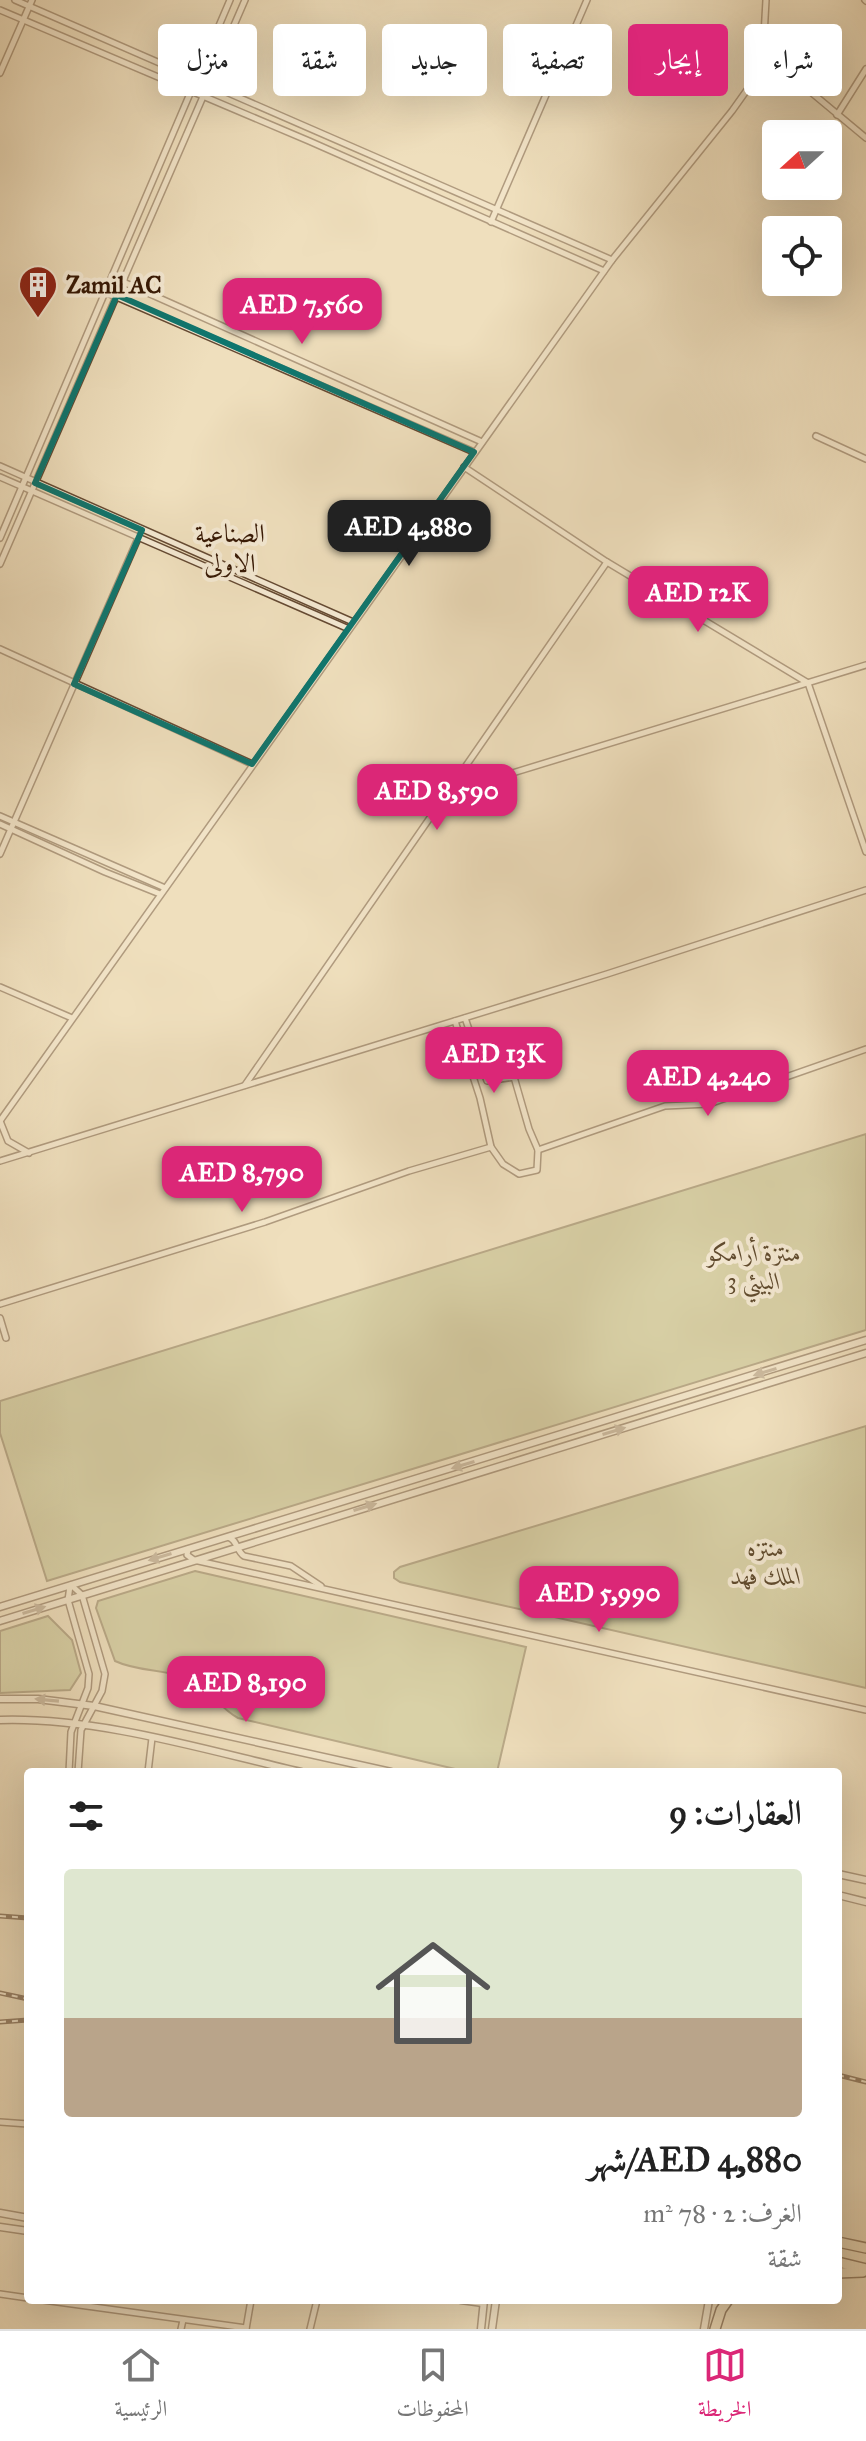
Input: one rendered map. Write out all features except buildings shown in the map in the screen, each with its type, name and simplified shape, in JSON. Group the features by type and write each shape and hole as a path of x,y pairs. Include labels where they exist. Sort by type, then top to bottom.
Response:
{"highway":[{"path":"842,2243 866,2248"},
{"path":"842,2263 866,2270"},
{"path":"842,2273 866,2270"},
{"path":"715,2329 725,2304"}],"street":[{"path":"15,0 30,3 158,60"},
{"path":"220,24 230,0"},
{"path":"235,24 245,0"},
{"path":"491,222 587,0"},
{"path":"29,1153 8,1141 0,1121 604,271 754,80 763,54 766,0"},
{"path":"0,73 30,3"},
{"path":"0,10 158,77"},
{"path":"837,115 866,69"},
{"path":"0,538 189,96"},
{"path":"0,564 203,96 604,271"},
{"path":"236,96 612,260"},
{"path":"815,96 866,138"},
{"path":"309,141 314,130"},
{"path":"406,185 412,172"},
{"path":"112,277 482,442"},
{"path":"105,292 474,452"},
{"path":"280,367 284,353"},
{"path":"413,425 419,414"},
{"path":"816,436 866,459"},
{"path":"0,466 353,622"},
{"path":"464,467 607,562 808,683 866,852"},
{"path":"0,477 349,629"},
{"path":"0,854 142,530"},
{"path":"244,1086 607,562"},
{"path":"0,649 252,764"},
{"path":"447,793 866,665"},
{"path":"0,816 13,826 105,872 163,891"},
{"path":"0,824 13,826 163,891"},
{"path":"0,1161 866,890"},
{"path":"0,987 72,1018"},
{"path":"455,1021 480,1098 491,1147 503,1164 519,1174 537,1170 538,1150 514,1077 487,1081 465,1018"},
{"path":"538,1150 665,1106 709,1104 866,1049"},
{"path":"0,1304 265,1222 409,1171 491,1147"},
{"path":"0,1318 6,1338"},
{"path":"0,1607 866,1340"},
{"path":"0,1621 866,1353"},
{"path":"810,1358 814,1369"},
{"path":"650,1407 653,1418"},
{"path":"507,1451 511,1463"},
{"path":"321,1509 325,1520"},
{"path":"226,1537 233,1539 244,1556 291,1566 325,1589"},
{"path":"189,1548 187,1555 194,1560 866,1710"},
{"path":"71,1585 82,1595 105,1674 102,1691 80,1735 78,1768"},
{"path":"69,1768 73,1723 88,1688 89,1674 68,1600 71,1585"},
{"path":"0,1699 38,1699 94,1706 373,1768"},
{"path":"0,1720 37,1719 73,1723 283,1768"},
{"path":"148,1768 152,1738"},
{"path":"842,1875 866,1880"},
{"path":"842,1896 866,1902"},
{"path":"0,2122 24,2124"},
{"path":"0,2213 24,2217"},
{"path":"0,2227 24,2230"},
{"path":"0,2294 24,2297"},
{"path":"71,2304 246,2329 250,2304"},
{"path":"310,2329 316,2304"},
{"path":"481,2329 483,2304"},
{"path":"492,2329 495,2304"},
{"path":"704,2329 708,2304"},
{"path":"181,2329 183,2320"}],"highlighted area":[{"path":"117,295 474,452 252,764 74,684 142,530 35,483"}],"green space":[{"name":"منتزة أرامكو البيئي 3","path":"866,1134 866,1330 47,1581 0,1433 0,1401"},
{"name":"منتزه الملك فهد","path":"866,1426 866,1688 400,1582 394,1578 394,1572 400,1567"},
{"path":"195,1571 526,1647 498,1768 451,1768 238,1718 189,1679 115,1661 96,1608 98,1601"},
{"path":"48,1616 72,1640 81,1673 70,1690 0,1693 0,1631"}],"railway":[{"path":"0,1916 24,1918"},
{"path":"0,1993 24,1998"},
{"path":"0,2022 24,2020"},
{"path":"842,2076 866,2082"}],"place":[{"name":"Zamil AC","path":"38,319"}],"district":[{"name":"الصناعية الاولى","path":"230,548"}]}
